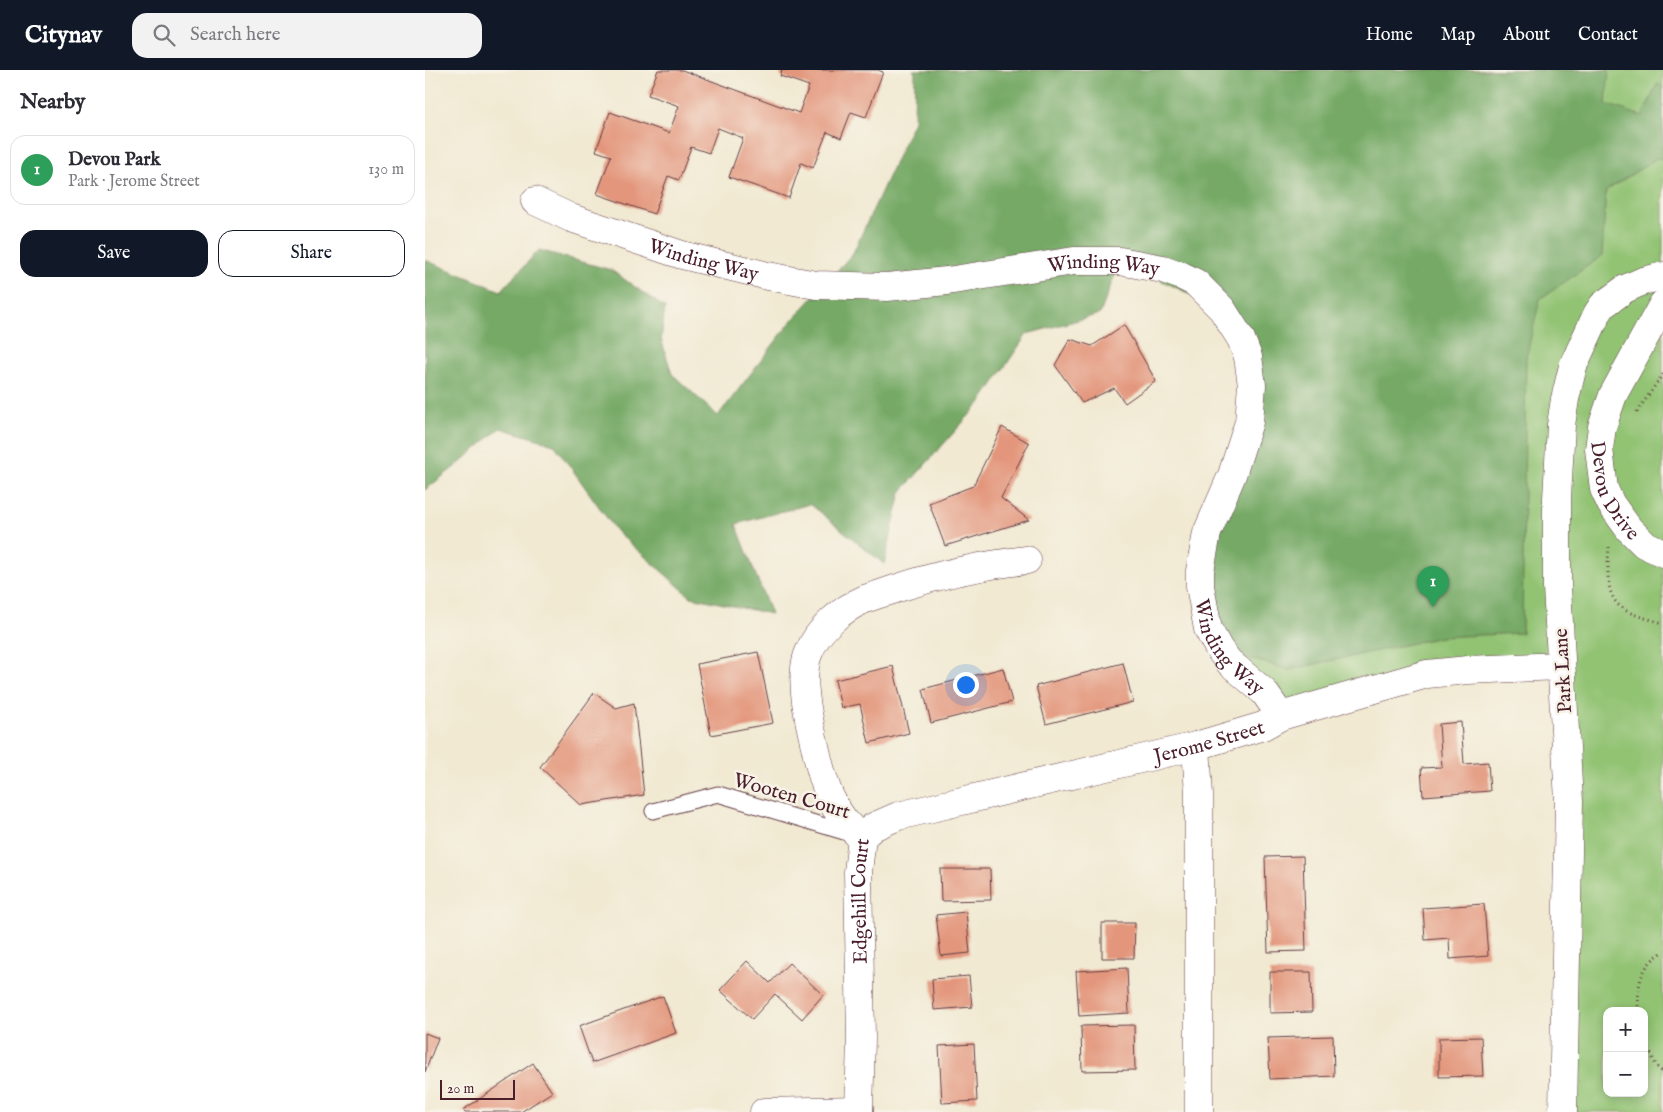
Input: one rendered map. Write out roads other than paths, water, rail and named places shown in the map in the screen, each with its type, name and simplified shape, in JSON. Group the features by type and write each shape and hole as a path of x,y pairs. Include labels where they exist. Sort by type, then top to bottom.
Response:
{"street":[{"name":"Winding Way","path":"535,201 571,218 682,255 768,276 816,285 887,288 947,281 1074,260 1120,261 1183,276 1196,284 1223,309 1241,339 1248,357 1252,385 1249,422 1232,475 1207,533 1200,571 1200,586 1208,629 1229,662 1264,692 1281,716"},
{"name":"Park Lane","path":"1563,1112 1569,801 1557,587 1557,498 1561,425 1573,366 1603,305 1625,290 1643,281 1663,276"},
{"name":"Devou Drive","path":"1663,304 1613,395 1602,427 1599,449 1604,489 1611,504 1629,530 1644,544 1663,553"},
{"name":"Edgehill Court","path":"859,1111 861,1038 858,872 862,837 851,830 834,806 821,776 806,708 805,666 808,653 819,633 844,611 865,599 936,576 1000,563 1027,560"},
{"name":"Jerome Street","path":"862,837 873,827 898,816 1196,746 1263,726 1281,716 1427,674 1468,670 1561,666"},
{"path":"1196,746 1199,795 1199,1112"},
{"path":"763,1112 859,1111"}],"lane":[{"name":"Wooten Court","path":"653,811 718,794 862,837"}],"place":[{"name":"Devou Park","path":"1433,607"}]}
